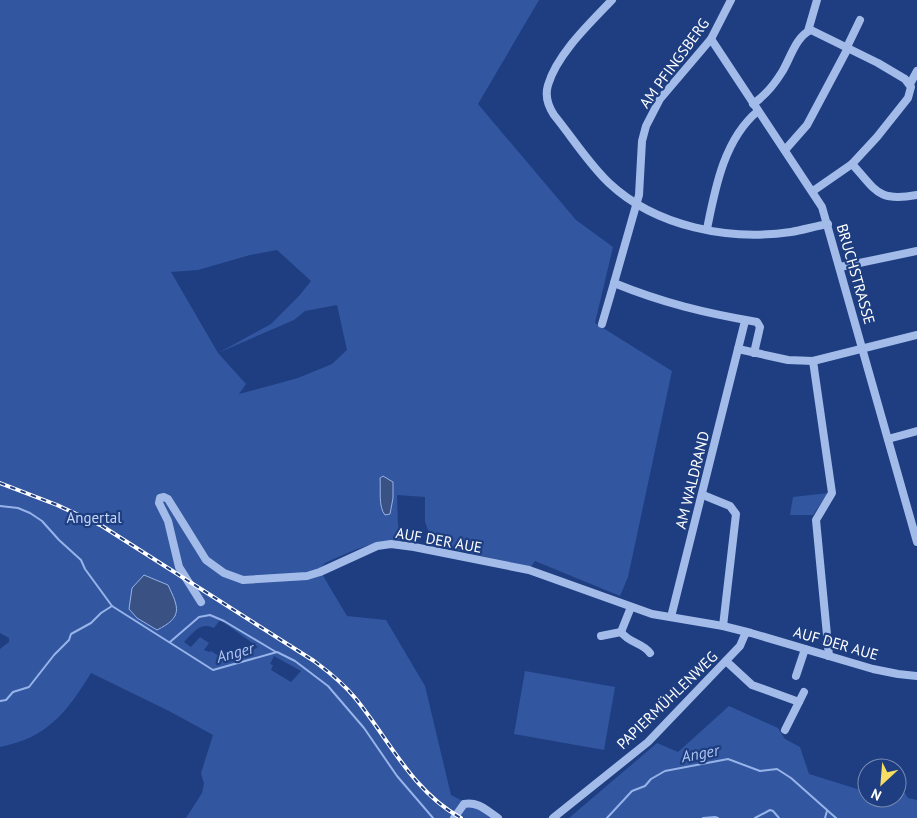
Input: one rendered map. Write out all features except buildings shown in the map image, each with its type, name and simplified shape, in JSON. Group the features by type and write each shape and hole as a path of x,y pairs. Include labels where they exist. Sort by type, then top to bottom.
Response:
{"street":[{"path":"612,0 565,53 548,85 547,100 554,114 600,174 617,190 666,218 707,230 756,235 792,232 828,224"},
{"name":"AM PFINGSBERG","path":"602,324 637,202 642,141 652,112 660,99 711,40 731,0"},
{"path":"707,230 715,188 724,162 740,133 808,30 817,0"},
{"path":"785,150 807,125 860,20"},
{"path":"808,30 814,30 878,62 910,84"},
{"name":"BRUCHSTRASSE","path":"711,40 822,207 917,542"},
{"path":"813,191 852,164 892,120 908,98 910,84 917,71"},
{"path":"852,164 882,195 895,198 917,195"},
{"path":"840,267 917,251"},
{"path":"614,282 670,304 755,322 760,325 754,353"},
{"name":"AM WALDRAND","path":"671,617 745,321"},
{"path":"738,349 788,360 813,361 917,335"},
{"path":"813,361 832,493 816,520 829,656"},
{"path":"888,439 917,431"},
{"path":"703,495 730,506 735,510 736,515 723,626"},
{"name":"AUF DER AUE","path":"201,602 179,567 168,521 159,503 159,499 168,499 206,560 217,569 243,580 307,576 377,546 390,544 529,570 652,614 723,626 882,671 917,676"},
{"path":"621,632 631,607"},
{"path":"601,636 621,632"},
{"path":"621,632 626,638 646,648 650,653"},
{"name":"PAPIERMÜHLENWEG","path":"553,818 648,742 726,661 742,643 746,632"},
{"path":"796,676 805,649"},
{"path":"726,661 752,684 799,702"},
{"path":"785,730 804,692"},
{"path":"454,818 464,804 471,802 478,804 498,818"}],"green space":[{"name":"Angertal","path":"0,0 539,0 478,104 576,220 613,247 595,323 672,371 628,577 620,596 535,561 531,567 434,545 425,522 425,497 397,495 398,524 401,540 381,542 362,547 325,563 319,569 347,616 386,620 425,686 451,795 496,818 186,818 202,793 204,784 201,773 213,735 91,673 64,711 43,730 16,743 0,747 0,649 9,642 9,638 0,633","holes":["277,250 311,281 271,324 218,353 171,272 198,270 250,255","337,305 347,350 332,364 298,378 239,394 246,384 218,353 294,320 305,311","380,478 393,482 393,498 390,513 382,511","220,620 258,647 239,656 218,658 219,656 211,651 204,650 209,643 200,637 191,647 184,642 197,629 209,626 214,628","274,656 301,671 291,682 271,670 273,665 270,664"]},
{"path":"828,493 813,515 790,515 793,497"},
{"path":"525,671 615,687 604,750 514,734"},
{"path":"729,706 778,728 785,739 800,747 809,774 857,789 857,808 907,808 907,796 917,800 917,818 569,818 657,743 678,752"}],"shaded area":[{"path":"383,476 393,482 390,514 385,515 381,507 380,497 380,478"},
{"path":"144,575 168,585 175,600 175,616 157,630 137,618 129,609 132,588"}],"waterway":[{"name":"Anger","path":"0,506 18,508 42,521 81,560 85,569 112,606 213,670 277,652 295,661 328,686 364,728 397,776 433,818"},
{"path":"0,701 6,700 13,692 29,687 54,655 69,640 71,634 91,623 112,606"},
{"path":"170,642 199,617 210,615 224,621 276,652"},
{"name":"Anger","path":"607,818 632,791 645,786 651,779 665,771 728,759 760,771 777,769 791,778 836,818"},
{"name":"Anger","path":"755,818 770,810 779,818"},
{"name":"Anger","path":"825,818 827,811"},
{"name":"Anger","path":"703,818 718,818"}],"railway":[{"path":"0,483 57,505 102,526 314,661 351,694 415,780 444,807 461,818"}]}
